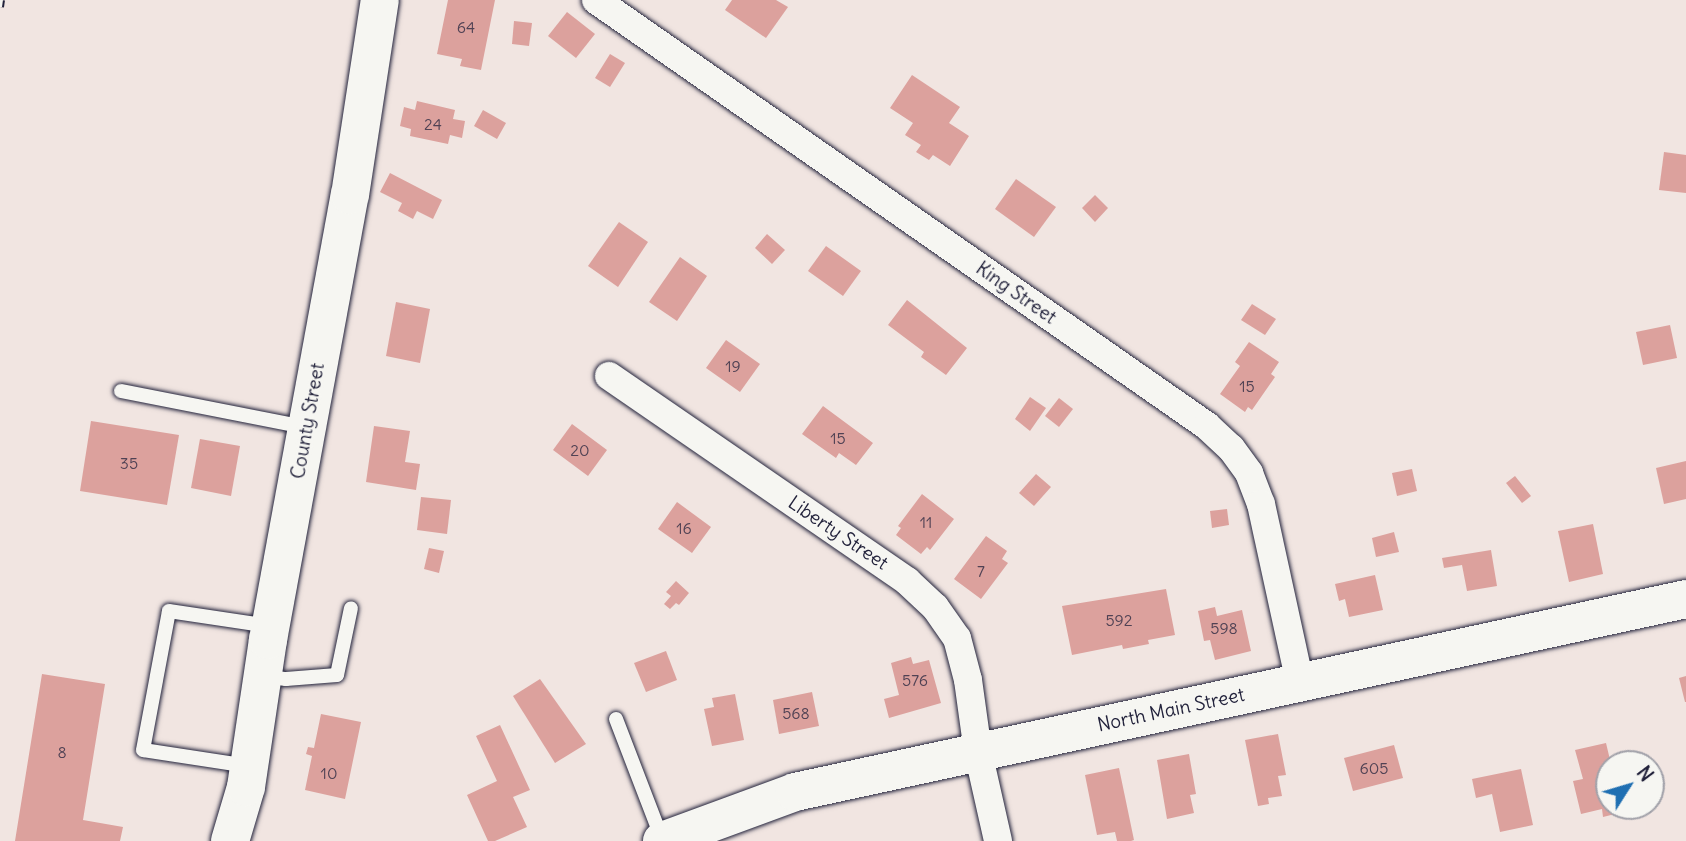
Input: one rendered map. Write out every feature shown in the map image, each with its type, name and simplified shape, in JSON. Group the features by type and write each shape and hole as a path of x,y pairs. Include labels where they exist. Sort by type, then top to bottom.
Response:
{"street":[{"name":"County Street","path":"230,841 249,767 270,626 350,195 380,0"},
{"name":"King Street","path":"596,0 1207,426 1231,448 1249,473 1261,504 1300,683"},
{"name":"Liberty Street","path":"610,376 907,580 935,607 957,638 968,680 978,752 998,841"},
{"name":"North Main Street","path":"662,841 794,792 1686,599"}],"lane":[{"path":"121,391 307,427"},
{"path":"262,676 286,680 337,675 351,608"},
{"path":"249,767 143,750 169,611 270,626"},
{"path":"616,719 662,841"}],"building":[{"path":"448,0 495,0 481,70 460,66 462,59 437,54"},
{"path":"732,0 776,0 788,7 766,38 725,10"},
{"path":"567,12 595,34 576,58 548,36"},
{"path":"514,21 532,23 529,46 512,44"},
{"path":"610,54 625,63 610,87 595,78"},
{"path":"912,75 960,107 949,123 969,136 950,166 933,155 929,160 916,152 921,145 905,135 913,123 890,108"},
{"path":"417,101 455,110 453,119 465,121 462,138 450,135 448,144 410,136 411,129 400,126 404,107 415,110"},
{"path":"483,110 506,123 497,139 474,126"},
{"path":"1664,152 1686,155 1686,193 1659,190"},
{"path":"390,173 442,200 433,219 417,211 413,219 398,211 402,203 380,192"},
{"path":"1016,179 1056,207 1034,237 995,209"},
{"path":"1095,195 1108,208 1095,222 1082,208"},
{"path":"619,222 648,242 618,287 588,266"},
{"path":"767,234 785,250 772,264 755,248"},
{"path":"826,246 861,271 843,296 808,271"},
{"path":"680,257 707,276 677,321 649,302"},
{"path":"907,300 967,348 946,375 921,357 924,352 888,325"},
{"path":"396,302 430,309 420,363 386,356"},
{"path":"1252,304 1276,319 1265,335 1241,320"},
{"path":"1670,325 1677,358 1643,365 1636,332"},
{"path":"726,340 760,364 740,392 706,368"},
{"path":"1249,342 1279,362 1271,374 1275,377 1252,410 1248,407 1245,412 1220,394 1240,366 1235,362"},
{"path":"1030,397 1046,408 1030,431 1015,419"},
{"path":"1059,398 1073,409 1059,427 1045,416"},
{"path":"823,406 873,443 856,465 839,453 836,458 802,434"},
{"path":"91,421 179,435 167,505 80,491"},
{"path":"572,424 607,450 588,476 553,450"},
{"path":"374,426 410,431 405,462 420,464 416,490 366,482"},
{"path":"200,439 240,446 231,496 191,488"},
{"path":"1686,461 1686,499 1664,504 1656,468"},
{"path":"1412,469 1417,491 1397,496 1392,473"},
{"path":"1036,474 1051,487 1034,506 1019,493"},
{"path":"1515,476 1531,496 1522,503 1506,483"},
{"path":"922,494 954,519 930,550 927,547 921,554 896,535 901,528 898,526"},
{"path":"421,497 451,500 447,534 417,530"},
{"path":"677,502 711,527 692,553 658,529"},
{"path":"1227,509 1229,525 1212,528 1210,511"},
{"path":"1593,524 1603,574 1569,582 1558,531"},
{"path":"1394,532 1399,552 1376,557 1372,538"},
{"path":"986,536 1007,551 1002,559 1008,563 981,599 954,579"},
{"path":"429,548 444,551 439,573 424,569"},
{"path":"1491,550 1497,586 1467,591 1462,565 1444,568 1442,558"},
{"path":"1375,575 1383,610 1349,617 1345,599 1339,601 1335,584"},
{"path":"676,581 689,593 679,605 676,603 670,609 664,604 671,596 666,592"},
{"path":"1166,589 1175,635 1148,640 1149,644 1123,649 1122,645 1072,655 1062,606"},
{"path":"1215,607 1217,616 1242,610 1251,651 1215,660 1210,640 1204,641 1198,611"},
{"path":"666,651 677,680 646,692 634,663"},
{"path":"911,657 913,664 929,660 941,703 889,718 884,699 899,695 891,663"},
{"path":"42,674 105,684 83,820 123,827 120,841 15,841"},
{"path":"1686,676 1686,702 1685,702 1679,678"},
{"path":"540,679 586,744 555,763 513,696"},
{"path":"812,692 819,726 779,734 773,700"},
{"path":"735,694 744,740 712,746 704,709 714,707 712,698"},
{"path":"321,714 361,722 345,799 305,790 312,756 306,754 308,747 314,748"},
{"path":"500,725 530,790 513,797 527,827 495,841 488,841 467,795 497,781 476,736"},
{"path":"1278,734 1286,775 1278,776 1282,796 1268,798 1269,804 1258,806 1245,740"},
{"path":"1606,743 1608,750 1595,750 1595,811 1581,814 1573,781 1583,779 1575,750"},
{"path":"1394,745 1403,778 1353,791 1344,758"},
{"path":"1189,754 1196,794 1190,795 1194,813 1167,819 1157,760"},
{"path":"1119,768 1134,840 1131,841 1117,841 1115,832 1097,835 1085,775"},
{"path":"1521,769 1533,825 1500,832 1492,794 1476,798 1472,779"}],"railway":[{"path":"0,7 1,0"}]}
